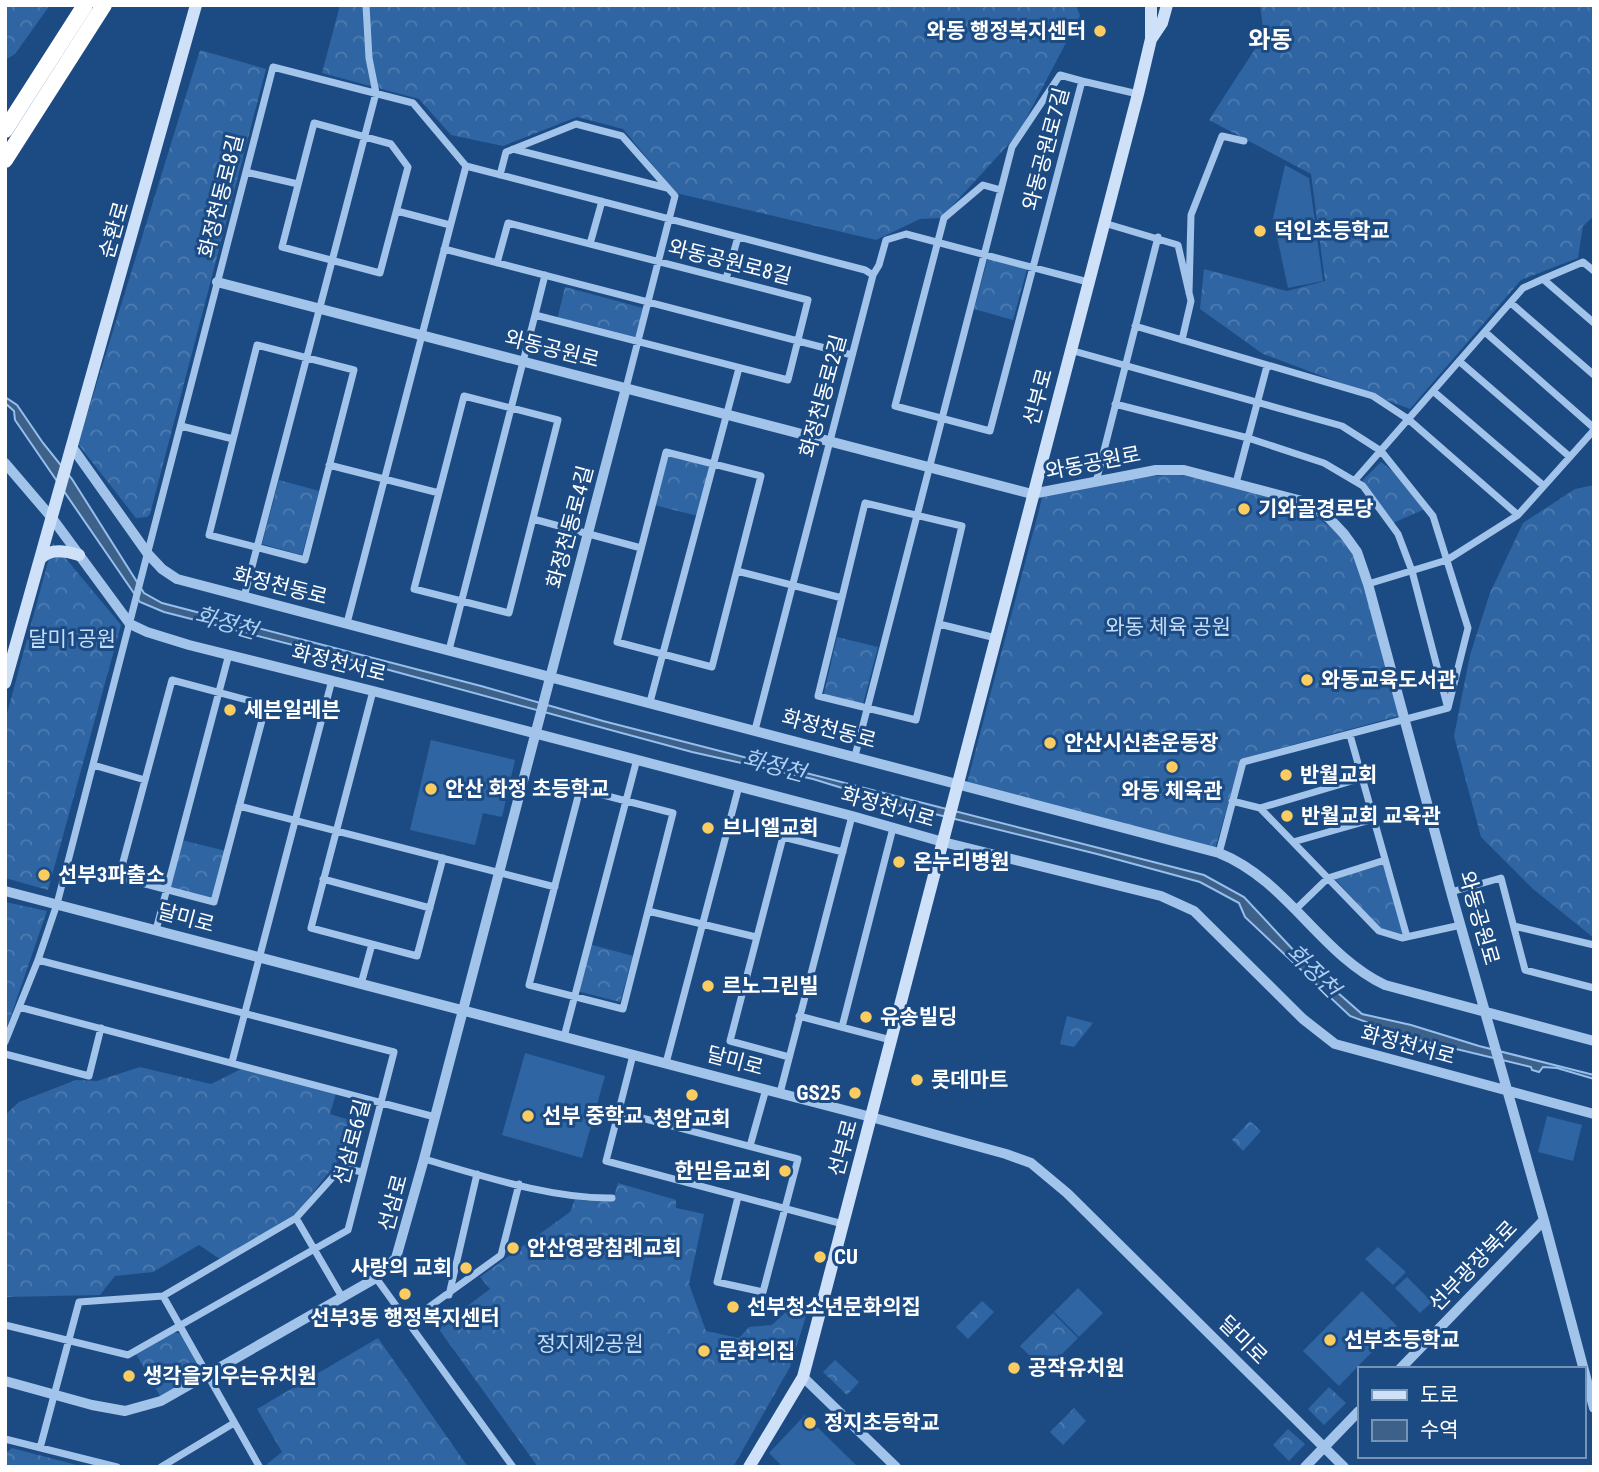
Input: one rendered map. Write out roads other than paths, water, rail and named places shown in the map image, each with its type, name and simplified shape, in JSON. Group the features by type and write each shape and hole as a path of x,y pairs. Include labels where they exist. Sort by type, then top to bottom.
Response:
{"highway":[{"path":"5,160 10,131 85,5"},
{"path":"10,131 104,5"}],"main road":[{"name":"순환로","path":"52,518 196,5"},
{"name":"선부로","path":"749,1467 803,1377 1152,39 1151,5"},
{"path":"1152,39 1162,23 1167,5"},
{"path":"5,683 52,518"},
{"path":"41,558 48,553 62,551 79,555"}],"street":[{"path":"243,597 376,93 369,58 366,5"},
{"name":"화정천동로8길","path":"5,1042 57,904 273,67 413,103 466,166"},
{"name":"와동공원로7길","path":"855,756 916,515 1012,147 1060,75 1082,81 990,431 942,418"},
{"path":"1082,81 1138,94"},
{"path":"314,123 364,137 391,144 408,167 380,273 282,247 314,123"},
{"path":"500,175 506,152 576,124 622,136 675,196 626,387"},
{"path":"1189,293 1191,215 1222,136 1244,142"},
{"path":"512,149 668,188"},
{"path":"346,623 466,166 865,270 873,275"},
{"path":"246,172 298,184"},
{"path":"942,418 895,406 937,241 944,218 983,185 1001,190"},
{"path":"590,244 601,201"},
{"path":"397,211 450,225"},
{"name":"와동공원로8길","path":"497,263 508,223 808,300 788,380 535,315"},
{"path":"1104,223 1178,245 1191,301 1182,340"},
{"name":"화정천동로2길","path":"755,730 873,275 879,265 886,240 906,234 937,241"},
{"path":"726,279 738,237"},
{"path":"1096,482 1158,237"},
{"path":"937,241 1088,282"},
{"path":"444,249 852,355"},
{"path":"1355,480 1523,288 1583,262 1594,271"},
{"path":"449,650 545,275"},
{"path":"1543,279 1594,323"},
{"name":"와동공원로","path":"217,282 1032,494 1156,470 1184,470 1302,501 1329,518 1357,552 1368,583 1508,1092"},
{"path":"1511,303 1594,375"},
{"path":"1135,326 1373,396 1408,419 1518,516"},
{"path":"1368,583 1447,560 1518,516 1594,429 1485,332"},
{"path":"257,345 354,370 305,559 209,535 233,439 257,345"},
{"path":"1070,350 1342,426 1381,451 1433,516 1468,628 1448,708"},
{"path":"1459,361 1570,457"},
{"path":"1236,483 1267,366"},
{"path":"650,702 739,368"},
{"name":"화정천동로4길","path":"547,691 626,387"},
{"path":"1433,391 1544,486"},
{"path":"464,396 558,420 509,613 414,589 439,494 464,396"},
{"path":"1115,404 1248,438 1324,463 1363,486 1398,534 1412,571 1448,708"},
{"path":"180,426 233,439"},
{"name":"화정천동로","path":"72,447 148,554 172,577 1219,853 1252,869 1364,975 1385,985 1594,1041"},
{"path":"666,452 761,476 712,667 617,642 641,548 666,452"},
{"path":"5,463 52,518 130,624"},
{"path":"329,465 439,494"},
{"path":"865,503 916,515 962,526 916,720 818,696 865,503"},
{"path":"533,519 641,548"},
{"path":"737,571 842,598"},
{"name":"화정천서로","path":"130,624 147,632 229,654 739,786 943,842 1168,898 1194,911 1303,1019 1335,1044 1594,1114"},
{"path":"939,624 996,638"},
{"path":"156,930 229,654"},
{"path":"172,680 219,693 266,705 214,902 119,877 172,680"},
{"path":"232,1062 332,680"},
{"path":"373,691 310,928 417,956 443,858"},
{"name":"선삼로","path":"5,1381 125,1411 161,1401 376,1278 396,1258 425,1159 547,691"},
{"path":"1219,853 1243,762 1448,708"},
{"path":"1350,735 1407,937"},
{"path":"564,1037 636,760"},
{"path":"93,765 145,780"},
{"path":"1233,801 1260,808 1362,778"},
{"path":"666,1063 739,786"},
{"path":"580,789 626,801 673,813 622,1009 529,985 580,789"},
{"path":"239,806 555,887"},
{"path":"1260,808 1379,931 1402,938 1461,925"},
{"path":"780,1093 852,816"},
{"path":"1293,842 1374,819"},
{"path":"842,1027 893,828"},
{"path":"789,1057 730,1041 756,937 783,837 843,852"},
{"path":"1296,909 1328,878 1385,860"},
{"path":"1451,892 1501,878 1525,970 1594,988"},
{"path":"323,879 430,908"},
{"name":"달미로","path":"5,891 766,1089 1031,1163 1067,1193 1344,1467"},
{"path":"648,911 756,937"},
{"path":"1514,926 1594,945"},
{"path":"361,984 372,944"},
{"name":"선삼로6길","path":"5,1325 128,1354 348,1230 394,1052 38,960"},
{"path":"19,1007 435,1117"},
{"path":"799,1016 891,1040"},
{"path":"5,1054 89,1076 101,1028"},
{"path":"633,1055 606,1161 843,1224"},
{"path":"750,1146 766,1089"},
{"path":"1508,1092 1583,1367"},
{"path":"618,1112 798,1159 763,1292 717,1282 738,1197"},
{"path":"425,1159 477,1174 585,1198 612,1198"},
{"path":"40,1448 79,1302 163,1296 296,1218 341,1168 363,1172"},
{"path":"449,1295 477,1174"},
{"path":"407,1323 501,1255 519,1184"},
{"path":"296,1218 342,1297"},
{"name":"선부광장북로","path":"1402,1367 1544,1220"},
{"path":"376,1278 513,1467"},
{"path":"163,1296 259,1466 257,1467"},
{"path":"1585,1374 1594,1408"},
{"path":"803,1377 896,1467"},
{"path":"1305,1467 1358,1412"},
{"path":"165,1466 234,1423"},
{"path":"5,1439 117,1467"}],"water":[{"name":"화정천","path":"5,397 17,405 72,479 144,593 162,603 481,686 603,721 1204,875 1244,897 1312,970 1362,1014 1594,1075 1594,1079 1557,1068 1543,1067 1539,1072 1531,1067 1406,1037 1350,1016 1245,917 1239,903 1200,882 894,804 813,779 692,752 164,612 140,602 15,420 14,411 5,403"}],"place":[{"name":"와동 행정복지센터","path":"1100,31"},
{"name":"덕인초등학교","path":"1260,231"},
{"name":"기와골경로당","path":"1244,509"},
{"name":"와동교육도서관","path":"1307,680"},
{"name":"세븐일레븐","path":"230,710"},
{"name":"안산시신촌운동장","path":"1050,743"},
{"name":"와동 체육관","path":"1172,767"},
{"name":"반월교회","path":"1286,775"},
{"name":"안산 화정 초등학교","path":"431,789"},
{"name":"반월교회 교육관","path":"1287,816"},
{"name":"브니엘교회","path":"708,828"},
{"name":"온누리병원","path":"899,862"},
{"name":"선부3파출소","path":"44,875"},
{"name":"르노그린빌","path":"708,986"},
{"name":"유송빌딩","path":"866,1017"},
{"name":"롯데마트","path":"917,1080"},
{"name":"GS25","path":"855,1093"},
{"name":"청암교회","path":"692,1095"},
{"name":"선부 중학교","path":"528,1116"},
{"name":"한믿음교회","path":"785,1171"},
{"name":"안산영광침례교회","path":"513,1248"},
{"name":"CU","path":"820,1257"},
{"name":"사랑의 교회","path":"466,1268"},
{"name":"선부3동 행정복지센터","path":"405,1294"},
{"name":"선부청소년문화의집","path":"733,1307"},
{"name":"선부초등학교","path":"1330,1340"},
{"name":"문화의집","path":"704,1351"},
{"name":"공작유치원","path":"1014,1368"},
{"name":"생각을키우는유치원","path":"129,1376"},
{"name":"정지초등학교","path":"810,1423"}],"district":[{"name":"와동","path":"1270,40"}],"park label":[{"name":"와동 체육 공원","path":"1168,627"},
{"name":"달미1공원","path":"72,639"},
{"name":"정지제2공원","path":"590,1344"}]}
